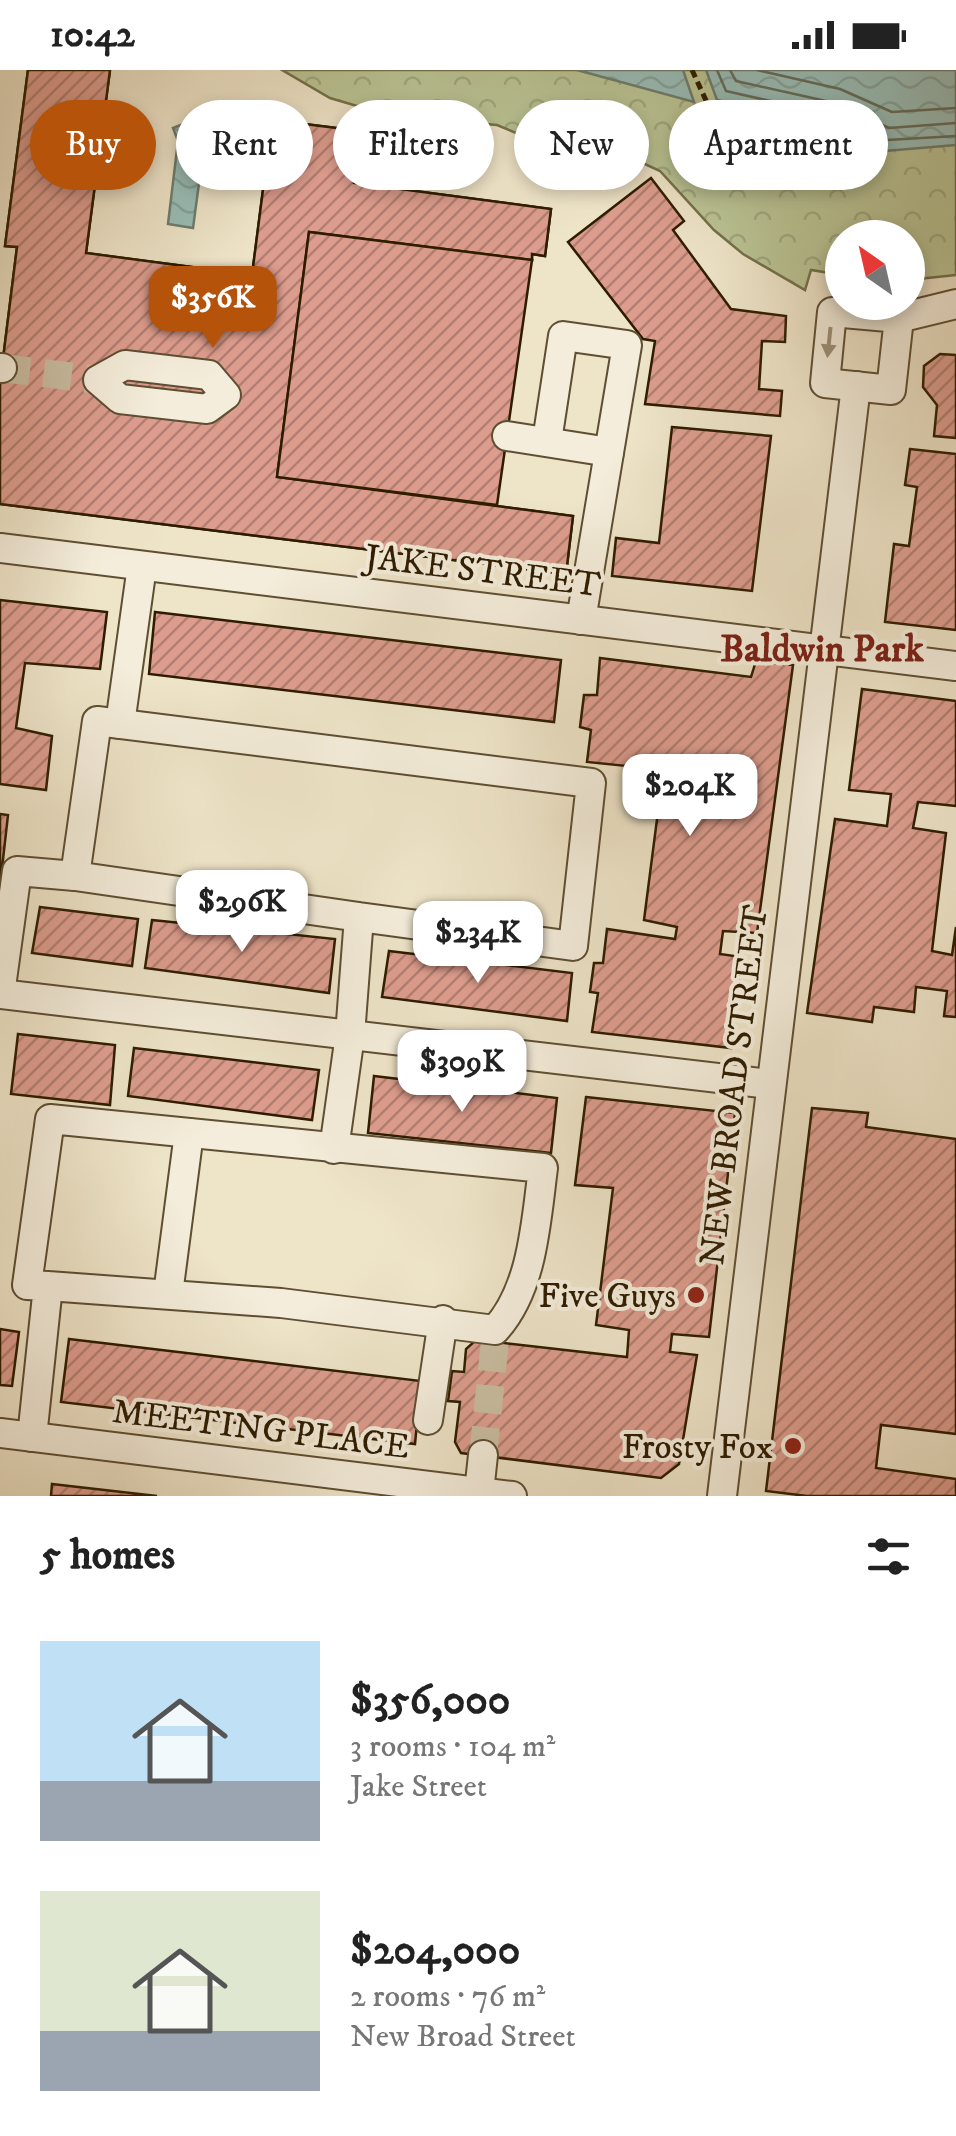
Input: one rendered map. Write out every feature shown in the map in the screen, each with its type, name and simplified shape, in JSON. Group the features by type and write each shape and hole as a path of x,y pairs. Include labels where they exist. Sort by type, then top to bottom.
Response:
{"street":[{"path":"925,311 956,304"},
{"path":"831,320 825,383 891,390 898,320"},
{"path":"547,441 563,336 628,345 581,620"},
{"name":"NEW BROAD STREET","path":"722,1496 856,386"},
{"path":"507,436 609,452"},
{"name":"JAKE STREET","path":"0,548 956,666"},
{"path":"120,724 142,566"},
{"path":"75,876 97,721 591,782 573,946 75,876 17,872 0,994 770,1084"},
{"path":"334,1148 350,1035 359,917"},
{"path":"50,1119 189,1133 543,1168 532,1247 511,1311 495,1336 443,1320 282,1302 27,1285 50,1119"},
{"path":"168,1294 189,1133"},
{"path":"32,1437 48,1286"},
{"path":"428,1420 443,1320"},
{"name":"MEETING PLACE","path":"0,1433 512,1496"},
{"path":"479,1492 483,1455"}],"path":[{"path":"692,70 707,100"}],"green space":[{"path":"282,70 956,70 956,275 925,278 925,220 825,220 825,272 811,270 805,290 743,254 714,230 677,190 888,190 888,100 669,100 669,181 649,166 649,100 514,100 514,132 494,125 494,100 330,98"}],"water":[{"path":"577,70 683,70 693,100"},
{"path":"706,70 956,70 956,145 888,151 888,100 717,100"},
{"path":"176,158 176,190 198,190 193,228 168,224"}],"building":[{"path":"28,70 110,70 106,100 30,100 30,190 94,190 86,253 252,275 263,190 313,190 313,125 333,128 333,190 407,190 551,209 545,256 532,254 532,260 309,232 277,477 573,516 566,574 0,504 0,383 17,247 5,246"},
{"path":"28,70 110,70 106,100 30,100 30,190 94,190 86,253 252,275 263,190 313,190 313,125 333,128 333,190 407,190 551,209 545,256 532,254 532,260 309,232 277,477 573,516 566,574 0,504 0,383 17,247 5,246"},
{"path":"649,180 684,221 673,230 731,309 786,316 785,342 762,341 759,389 782,391 780,416 645,404 655,341 643,339 568,242 635,190 649,190"},
{"path":"309,232 532,260 497,505 277,477"},
{"path":"940,354 956,355 956,438 934,436 937,405 923,387 924,366"},
{"path":"672,427 771,436 752,591 612,576 616,538 659,543"},
{"path":"910,449 956,454 956,630 885,622 894,544 909,546 917,487 905,485"},
{"path":"0,600 107,612 100,669 25,663 16,728 52,736 46,790 0,784"},
{"path":"155,612 561,660 554,722 149,674"},
{"path":"600,658 751,677 756,661 793,665 757,933 723,931 720,954 741,957 731,1048 592,1032 598,993 590,992 594,963 603,963 607,929 675,939 677,927 644,920 660,796 692,801 696,773 587,762 591,730 580,727 584,695 597,695"},
{"path":"862,689 956,701 956,806 918,802 913,828 946,833 932,951 952,955 956,927 956,1017 944,1016 947,991 916,987 914,1012 874,1007 872,1022 807,1013 835,819 887,826 891,794 849,790"},
{"path":"0,814 8,815 0,886"},
{"path":"40,907 138,919 132,966 32,953"},
{"path":"152,920 335,939 329,993 145,968"},
{"path":"389,951 572,973 567,1021 382,997"},
{"path":"18,1034 115,1045 110,1105 11,1094"},
{"path":"134,1048 319,1070 312,1120 128,1096"},
{"path":"374,1076 557,1098 551,1153 368,1133"},
{"path":"586,1097 735,1113 709,1337 672,1334 670,1352 697,1355 679,1464 661,1478 461,1453 455,1442 460,1402 448,1401 452,1371 464,1372 466,1349 476,1340 627,1357 629,1330 596,1325 613,1188 575,1185"},
{"path":"812,1108 868,1113 866,1127 956,1139 956,1434 881,1425 876,1468 956,1479 956,1496 807,1496 766,1491"},
{"path":"0,1329 19,1332 12,1386 0,1385"},
{"path":"69,1339 421,1381 415,1444 61,1402"},
{"path":"52,1484 157,1496 51,1496"}],"tunnel":[{"path":"2,368 98,380"},
{"path":"483,1455 495,1342"}],"place":[{"name":"Five Guys","path":"696,1295"},
{"name":"Frosty Fox","path":"793,1446"}],"district":[{"name":"Baldwin Park","path":"822,648"}]}
